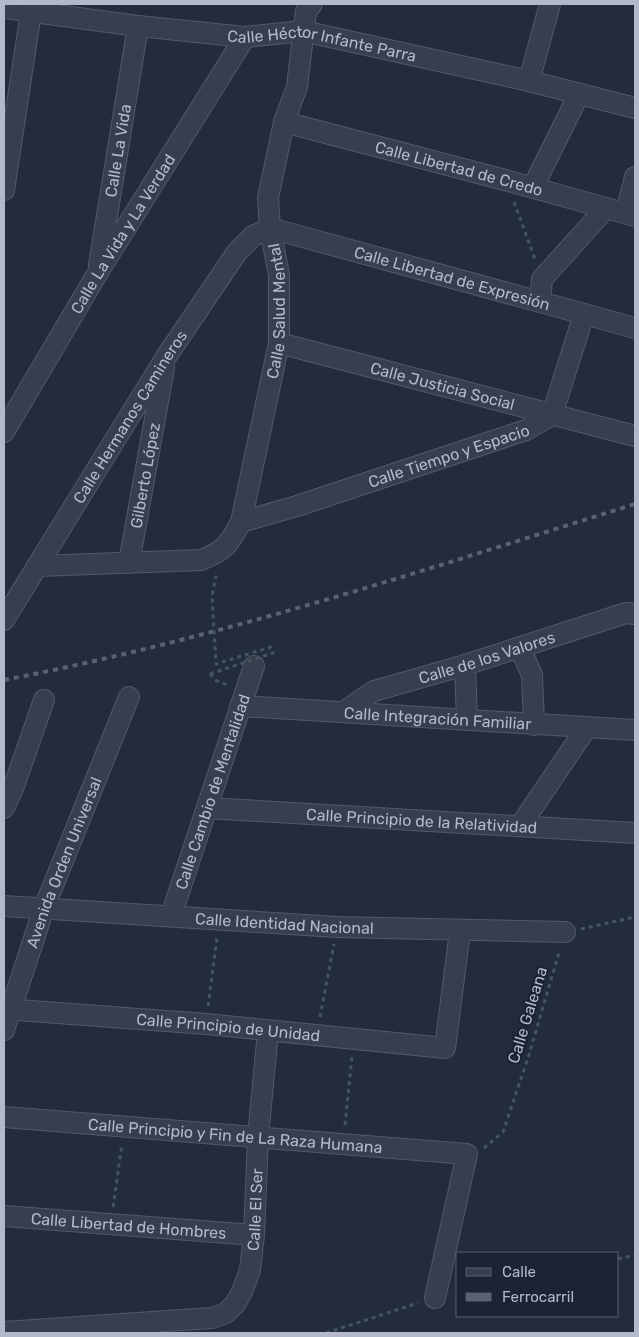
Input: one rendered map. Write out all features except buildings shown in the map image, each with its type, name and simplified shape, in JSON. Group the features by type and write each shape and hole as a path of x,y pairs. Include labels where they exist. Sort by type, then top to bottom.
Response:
{"street":[{"path":"529,81 550,4"},
{"name":"Calle Salud Mental","path":"128,563 201,560 217,554 231,541 241,522 279,343 279,275 270,228 268,198 284,122 297,87 305,6"},
{"name":"Calle Héctor Infante Parra","path":"4,8 138,26 245,37 303,31 529,81 635,108"},
{"path":"4,190 31,12"},
{"name":"Calle La Vida","path":"97,274 138,26"},
{"name":"Calle La Vida y La Verdad","path":"4,432 97,274 245,37"},
{"path":"532,187 579,94"},
{"name":"Calle Libertad de Credo","path":"284,122 631,215"},
{"path":"631,215 635,177"},
{"path":"540,301 542,279 606,208"},
{"name":"Calle Libertad de Expresión","path":"270,228 635,328"},
{"name":"Calle Hermanos Camineros","path":"4,620 166,357 237,252 253,236 270,228"},
{"path":"552,415 584,314"},
{"name":"Calle Justicia Social","path":"279,343 635,436"},
{"name":"Gilberto López","path":"128,563 166,357"},
{"name":"Calle Tiempo y Espacio","path":"241,522 296,506 526,430 552,415"},
{"path":"37,566 128,563"},
{"name":"Calle de los Valores","path":"343,712 374,691 400,682 465,665 626,613 635,614"},
{"path":"520,648 532,675 534,725"},
{"path":"465,665 467,720"},
{"name":"Calle Cambio de Mentalidad","path":"170,916 254,666"},
{"name":"Avenida Orden Universal","path":"4,1030 7,1009 44,908 129,697"},
{"path":"4,808 9,787 44,700"},
{"name":"Calle Integración Familiar","path":"240,706 635,730"},
{"path":"520,826 586,727"},
{"name":"Calle Principio de la Relatividad","path":"207,808 635,833"},
{"name":"Calle Identidad Nacional","path":"4,906 337,927 565,932"},
{"name":"Calle Principio de Unidad","path":"7,1009 206,1024 444,1048 460,931"},
{"name":"Calle El Ser","path":"4,1332 212,1318 226,1314 235,1304 242,1292 250,1270 254,1235 258,1137 268,1031"},
{"name":"Calle Principio y Fin de La Raza Humana","path":"4,1116 467,1154"},
{"path":"435,1298 467,1154"},
{"name":"Calle Libertad de Hombres","path":"4,1216 254,1235"}],"path":[{"path":"506,180 542,279"},
{"path":"210,674 273,653 272,647 216,664 212,596 216,576"},
{"path":"565,932 635,917"},
{"path":"206,1024 219,919"},
{"path":"317,1034 337,927"},
{"name":"Calle Galeana","path":"467,1154 487,1147 503,1132 529,1054 565,932"},
{"path":"343,1144 354,1038"},
{"path":"110,1225 125,1127"},
{"path":"619,1258 635,1255"},
{"path":"326,1333 435,1298"}],"railway":[{"path":"4,680 164,644 322,601 635,504"}]}
